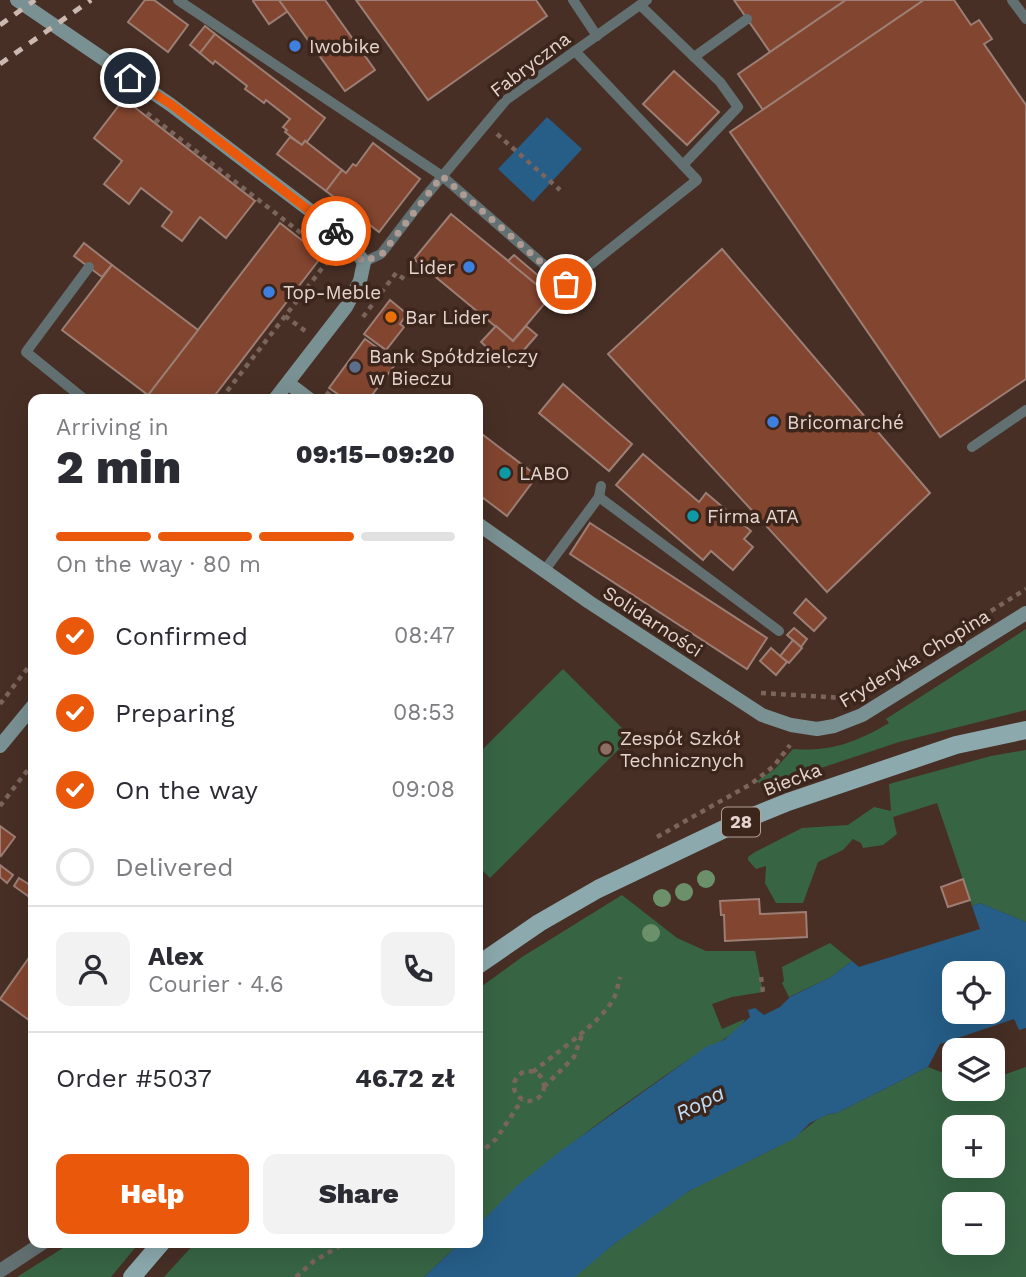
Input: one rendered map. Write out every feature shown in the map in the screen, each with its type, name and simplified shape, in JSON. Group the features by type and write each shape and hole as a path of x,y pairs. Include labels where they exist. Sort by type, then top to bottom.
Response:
{"main road":[{"name":"Biecka","path":"483,962 538,923 598,889 741,821 917,758 1026,730"},
{"path":"132,1277 157,1248"}],"street":[{"path":"17,0 172,105 347,240 363,262 360,281 346,307 279,394"},
{"path":"288,383 302,394"},
{"name":"Solidarności","path":"483,528 762,715 791,725 817,729"},
{"name":"Fryderyka Chopina","path":"817,729 862,715 1026,613"},
{"path":"0,746 28,711"},
{"path":"0,1270 35,1248"}],"lane":[{"path":"178,0 442,176 566,284 696,180 575,51"},
{"path":"573,0 597,36"},
{"path":"1012,0 1026,19"},
{"path":"644,3 719,82 738,107 683,165"},
{"name":"Fabryczna","path":"363,262 382,254 442,176 506,100 644,3"},
{"path":"694,57 747,19"},
{"path":"78,394 26,352 89,267"},
{"path":"972,447 1026,410"},
{"path":"544,571 600,492 779,631"}],"path":[{"path":"146,112 330,258 225,394"},
{"path":"506,142 560,190"},
{"path":"306,237 310,232"},
{"path":"358,323 396,273 408,282"},
{"path":"0,704 28,668"},
{"path":"0,806 28,770"},
{"path":"533,1072 584,1031 609,1006 615,998 620,977"},
{"path":"761,977 763,992"},
{"path":"544,1087 573,1057 584,1031"},
{"path":"524,1072 533,1072 541,1077 544,1087 542,1095 533,1101 522,1100 514,1091 514,1083 517,1076 524,1072"},
{"path":"483,1151 496,1139 522,1100"},
{"path":"296,1277 314,1261 336,1248"}],"green space":[{"path":"1026,629 1026,710 899,742 764,787 757,781 775,769 793,749 832,747 877,730 889,723 886,719"},
{"path":"563,669 631,737 490,878 483,871 483,749"},
{"path":"1026,750 1026,922 980,903 972,906 937,803 893,817 897,834 883,845 863,848 861,843 853,839 843,850 818,862 803,903 776,903 765,883 766,866 756,869 748,860 755,852 802,828 848,825 874,807 891,811 889,784 991,756"},
{"path":"622,895 677,938 706,951 755,951 763,992 732,997 712,1004 722,1029 745,1019 742,1025 604,1119 527,1180 483,1220 483,985 522,957"},
{"path":"830,943 852,961 831,977 789,997 782,983 782,967"},
{"path":"928,1067 942,1072 942,1101 1005,1101 1005,1074 1026,1067 1026,1277 574,1277 676,1199 779,1146 829,1114 837,1113"},
{"path":"63,1248 135,1248 111,1277 17,1277"},
{"path":"190,1248 455,1248 424,1277 164,1277"}],"water":[{"path":"547,117 582,149 533,202 498,169"},
{"name":"Ropa","path":"980,903 1026,922 1026,1028 1019,1030 1014,1019 1005,1022 1005,961 942,961 942,1024 999,1024 958,1038 942,1038 942,1043 928,1067 837,1113 810,1123 795,1138 689,1191 614,1244 575,1277 424,1277 455,1248 483,1248 483,1220 518,1185 562,1150 706,1047 724,1040 750,1017 748,1010 755,1008 764,1015 780,1007 790,997 831,977 852,961 859,967 980,929 972,906"}],"building":[{"path":"145,0 154,0 188,25 168,52 128,22"},
{"path":"254,0 279,0 288,11 269,24"},
{"path":"279,0 325,0 375,70 345,91"},
{"path":"356,0 536,0 547,16 428,100"},
{"path":"734,0 846,0 770,52"},
{"path":"846,0 924,0 763,110 738,74"},
{"path":"924,0 954,0 971,25 979,20 992,39 984,44 1026,105 1026,379 940,437 730,132"},
{"path":"205,26 215,34 200,53 190,45"},
{"path":"215,34 325,118 306,143 305,141 302,145 285,132 287,130 283,127 290,119 266,100 264,103 215,61 213,64 200,53"},
{"path":"674,71 719,112 687,145 643,104"},
{"path":"124,99 255,201 226,238 200,217 182,241 162,226 172,212 141,188 129,204 104,184 122,161 94,138"},
{"path":"290,137 302,145 305,141 342,170 326,191 277,154"},
{"path":"373,143 420,179 379,232 326,191 342,170 346,173 353,164 356,166"},
{"path":"451,214 551,296 513,341 414,259"},
{"path":"280,223 322,256 216,394 149,394"},
{"path":"84,243 112,265 102,277 74,256"},
{"path":"722,249 930,493 827,592 608,354"},
{"path":"514,255 547,283 542,289 508,261"},
{"path":"112,265 198,330 147,394 62,330"},
{"path":"390,300 407,314 400,324 404,327 386,350 364,334"},
{"path":"496,326 513,341 526,326 537,335 509,367 481,342"},
{"path":"365,339 397,362 373,394 338,394 329,388"},
{"path":"563,384 632,444 609,471 539,413"},
{"name":"LABO","path":"483,435 537,476 507,516 483,498"},
{"name":"Firma ATA","path":"643,454 699,502 706,493 751,531 744,539 753,547 733,570 711,551 703,560 616,485"},
{"path":"590,523 767,638 747,669 570,554"},
{"path":"806,599 826,618 814,631 794,613"},
{"path":"794,628 807,639 801,647 787,635"},
{"path":"793,640 802,648 789,663 780,656"},
{"path":"771,648 787,662 776,675 760,661"},
{"path":"0,826 15,837 1,856 0,855"},
{"path":"0,865 13,875 7,883 0,877"},
{"path":"19,878 28,884 28,896 14,886"},
{"path":"963,879 970,900 948,907 941,887"},
{"path":"759,899 760,914 806,912 807,937 725,941 724,915 721,915 720,901"},
{"path":"28,959 28,1019 0,999"}],"railway":[{"path":"0,25 35,0"},
{"path":"0,64 91,0"}],"way so far":[{"path":"336,231 347,240 363,262 382,254 442,176 566,284"}],"place":[{"name":"Iwobike","path":"295,46"},
{"name":"Lider","path":"469,267"},
{"name":"Top-Meble","path":"269,292"},
{"name":"Bar Lider","path":"391,317"},
{"name":"Bank Spółdzielczy w Bieczu","path":"355,367"},
{"name":"Bricomarché","path":"773,422"},
{"name":"LABO","path":"505,473"},
{"name":"Firma ATA","path":"693,516"},
{"name":"Zespół Szkół Technicznych","path":"606,749"}],"route":[{"path":"130,78 172,105 336,231"}]}
